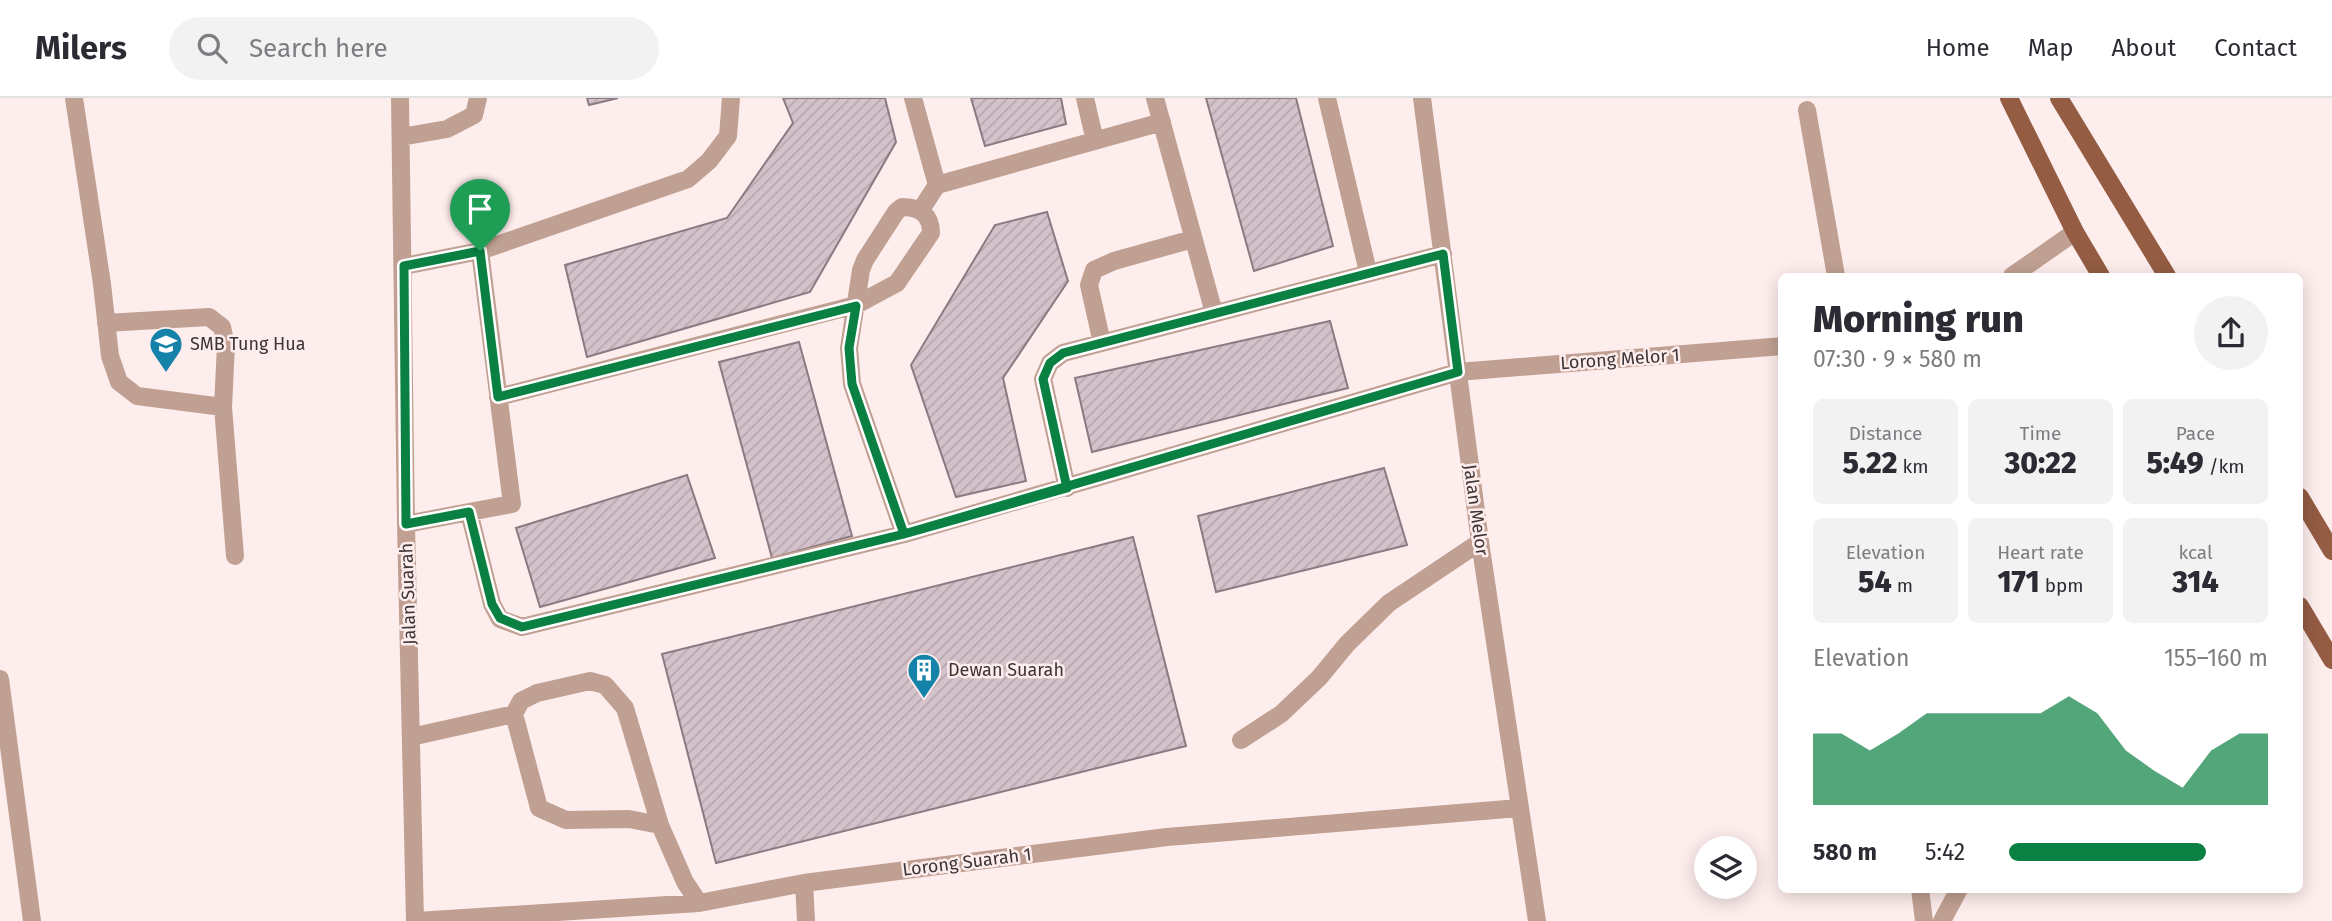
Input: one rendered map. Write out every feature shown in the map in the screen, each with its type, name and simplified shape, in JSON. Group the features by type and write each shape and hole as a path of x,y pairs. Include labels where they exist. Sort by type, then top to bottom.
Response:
{"main road":[{"path":"2009,98 2075,232 2099,273"},
{"path":"2059,98 2165,273"},
{"path":"2303,502 2332,551"},
{"path":"2303,611 2332,660"}],"street":[{"path":"74,98 110,356 119,382 137,396 222,407"},
{"name":"Jalan Suarah","path":"400,98 406,524 416,921"},
{"path":"401,137 447,129 474,115 478,98"},
{"path":"404,266 480,251 688,179 709,161 727,136 731,98"},
{"path":"913,98 937,185"},
{"path":"1085,98 1095,141"},
{"path":"1155,98 1214,313"},
{"path":"1327,98 1368,272"},
{"name":"Jalan Melor","path":"1422,98 1480,542 1537,921"},
{"path":"1807,110 1835,273"},
{"path":"920,211 937,185 1161,122"},
{"path":"498,397 856,306 897,283 931,233 929,219 917,208 902,207 895,212 865,260 856,306 849,348 852,384 904,534"},
{"path":"2016,273 2075,232"},
{"path":"1102,343 1088,285 1094,270 1114,261 1194,239"},
{"path":"406,524 512,504 480,251"},
{"path":"1067,488 1043,379 1050,363 1063,353 1443,254"},
{"path":"106,323 209,317 222,327 226,345 222,407 235,556"},
{"name":"Lorong Melor 1","path":"469,512 492,604 500,618 522,627 904,534 1458,372 1778,346"},
{"path":"1241,740 1281,714 1320,678 1347,644 1389,603 1480,542"},
{"path":"0,679 32,921"},
{"path":"660,825 629,819 566,820 539,808 514,715 521,701 537,693 590,681 605,685 625,708 660,825 685,883 699,903"},
{"path":"411,737 514,715"},
{"name":"Lorong Suarah 1","path":"416,921 699,903 804,883 1167,837 1519,808"},
{"path":"804,883 806,921"},
{"path":"1920,893 1924,921"},
{"path":"1942,921 1957,893"}],"building":[{"path":"587,98 618,98 589,105"},
{"path":"783,98 885,98 896,142 810,292 587,357 565,265 727,218 793,123"},
{"path":"971,98 1061,98 1066,124 985,146"},
{"path":"1206,98 1296,98 1333,246 1254,271"},
{"path":"1047,212 1068,281 1003,378 1026,481 956,497 911,365 995,225"},
{"path":"1330,321 1348,388 1092,452 1075,378"},
{"path":"799,342 852,536 772,558 719,362"},
{"path":"1384,468 1407,545 1216,592 1198,516"},
{"path":"687,475 715,558 540,607 516,528"},
{"name":"Dewan Suarah","path":"1133,537 1186,746 716,863 662,654"}],"place":[{"name":"SMB Tung Hua","path":"166,374"},
{"name":"Dewan Suarah","path":"924,700"}],"route":[{"path":"480,251 404,266 406,524 469,512 486,589 492,604 500,618 522,627 904,534 1067,488 1458,372 1443,254 1063,353 1050,363 1043,379 1067,488 985,511 904,534 852,384 849,348 856,306 498,397 480,251"}]}
